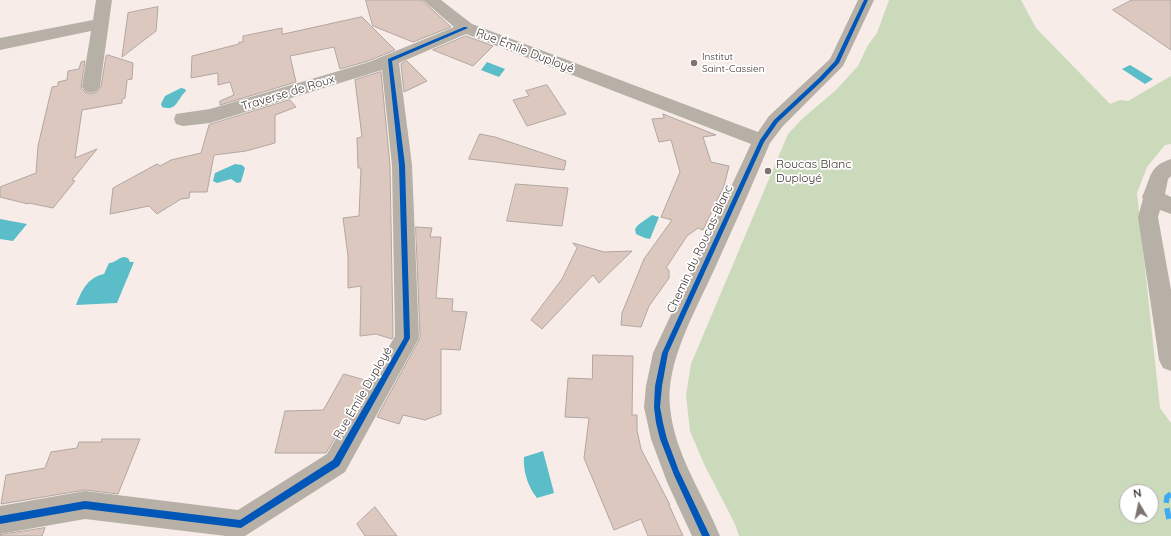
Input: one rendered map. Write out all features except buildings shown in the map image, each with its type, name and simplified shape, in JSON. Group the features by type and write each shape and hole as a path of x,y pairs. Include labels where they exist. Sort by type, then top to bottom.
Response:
{"street":[{"path":"91,87 104,0"},
{"path":"431,0 466,28"},
{"name":"Chemin du Roucas-Blanc","path":"706,536 667,448 657,406 659,384 665,352 673,331 762,141 776,121 821,80 837,62 866,0"},
{"path":"0,44 100,24"},
{"name":"Rue Émile Duployé","path":"0,520 85,505 241,524 336,463 407,338 402,165 390,60 466,28 762,141"},
{"name":"Traverse de Roux","path":"184,119 210,116 375,66 390,60"},
{"path":"1171,166 1165,169 1159,177 1162,201 1148,217 1171,360"}],"green space":[{"path":"889,0 1021,0 1036,28 1110,104 1120,100 1128,101 1171,76 1171,144 1165,145 1147,167 1137,193 1160,408 1171,423 1171,536 739,536 735,524 704,464 690,431 686,395 691,364 788,134 802,119 836,90 858,66 868,45 877,33"}],"water":[{"path":"487,62 505,69 499,77 481,70"},
{"path":"1130,65 1153,79 1145,84 1122,69"},
{"path":"181,88 185,89 186,91 174,106 171,108 162,107 161,104 165,96"},
{"path":"235,164 242,165 245,168 241,182 237,183 231,179 217,183 213,181 215,173"},
{"path":"652,215 659,217 650,239 636,234 635,229 638,225"},
{"path":"0,219 27,224 13,241 0,239"},
{"path":"124,257 128,258 130,262 134,262 117,303 76,305 86,285 93,278 104,274 109,263"},
{"path":"543,451 554,493 537,498 527,479 524,468 524,457"}],"marked path":[{"path":"1169,519 1166,504 1167,497 1171,494"}],"cycle path":[{"path":"706,536 670,456 660,423 657,407 657,393 665,353 762,141 776,121 837,62 866,0"},
{"path":"0,520 85,505 241,524 336,463 407,338 402,165 390,60 466,28"}],"place":[{"name":"Institut Saint-Cassien","path":"694,63"},
{"name":"Roucas Blanc Duployé","path":"768,171"}]}
